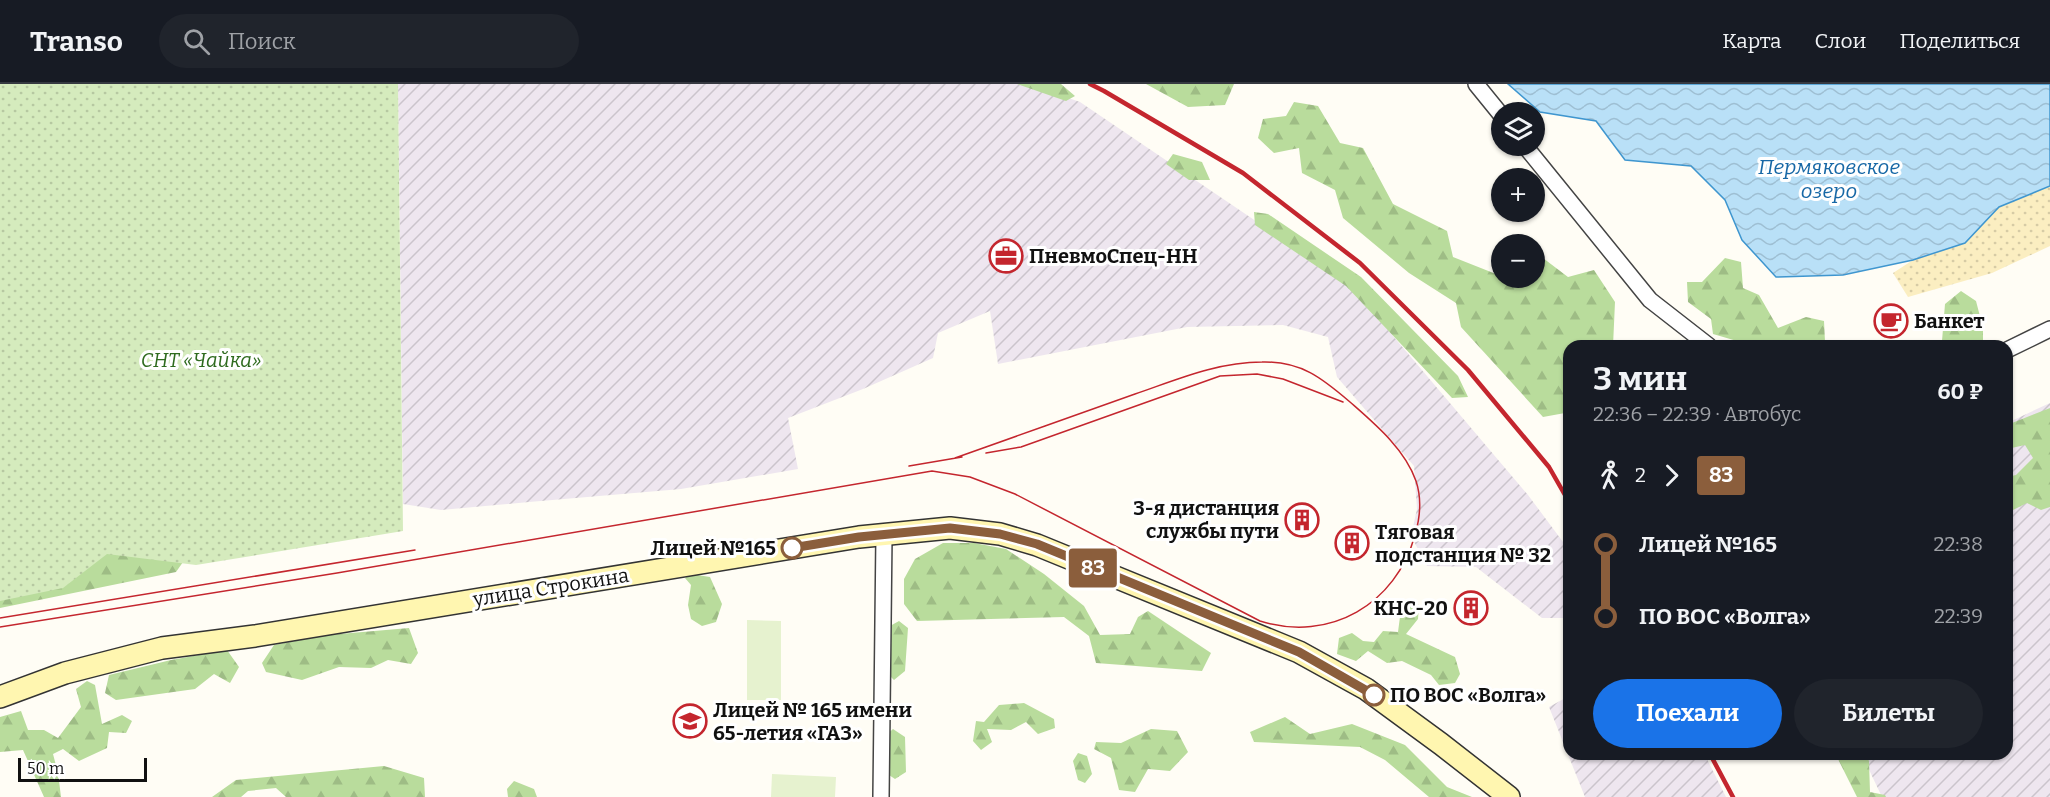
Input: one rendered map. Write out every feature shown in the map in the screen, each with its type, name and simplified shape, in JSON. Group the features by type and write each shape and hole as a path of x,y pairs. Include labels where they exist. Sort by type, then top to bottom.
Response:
{"street":[{"path":"1476,84 1491,102"},
{"path":"1533,156 1650,300 1701,340"},
{"path":"2013,347 2050,329"},
{"name":"улица Строкина","path":"0,697 65,673 162,648 255,636 506,593 884,535 962,529 1000,534 1037,544 1299,652 1366,689 1509,797"},
{"path":"881,797 884,535"}],"shaded area":[{"path":"398,84 1028,84 1080,102 1349,284 1528,495 1563,542 1563,618 1542,618 1476,567 1427,566 1411,536 1417,509 1414,466 1337,377 1328,337 1283,325 1187,327 998,364 990,311 938,333 933,358 863,389 788,418 798,469 681,489 441,510 403,504"},
{"path":"2050,403 2050,797 1882,797 1864,760 2013,760 2013,420"},
{"path":"1563,699 1563,742 1549,707"},
{"path":"1570,760 1708,760 1726,797 1585,797"}],"green space":[{"name":"СНТ «Чайка»","path":"0,84 398,84 403,531 196,565 107,554 63,588 0,601"},
{"path":"1017,84 1061,84 1075,96 1066,101"},
{"path":"1146,84 1234,84 1225,105 1188,107"},
{"path":"1294,102 1318,106 1340,143 1363,148 1393,204 1447,231 1453,257 1491,272 1491,288 1545,288 1545,260 1568,277 1594,270 1615,302 1613,340 1563,340 1563,413 1543,417 1461,327 1456,303 1409,273 1343,218 1335,190 1302,173 1299,148 1274,153 1258,138 1263,119 1286,116"},
{"path":"1173,154 1202,162 1210,180 1189,180 1166,164"},
{"path":"1254,212 1268,214 1361,277 1458,376 1468,397 1452,398 1346,286 1255,225"},
{"path":"1725,258 1741,262 1743,288 1759,295 1778,328 1806,317 1824,321 1825,340 1734,340 1713,334 1711,319 1688,302 1687,282 1702,282"},
{"path":"1961,291 1976,301 1983,328 1983,340 1942,340 1945,304"},
{"path":"2050,408 2050,507 2041,510 2027,503 2013,510 2013,476 2033,458 2025,445 2013,448 2013,423"},
{"path":"111,541 188,555 176,572 0,608 0,592"},
{"path":"943,543 974,543 1006,549 1044,574 1084,606 1100,635 1130,634 1138,617 1148,611 1211,653 1202,671 1096,663 1089,636 1064,617 917,621 904,604 904,579 915,559"},
{"path":"691,574 710,577 722,604 716,622 702,626 691,619 688,605 691,585 685,578"},
{"path":"1412,602 1419,605 1418,619 1406,634 1455,657 1460,674 1455,683 1439,685 1431,675 1402,661 1387,663 1368,651 1356,661 1337,654 1339,638 1352,633 1363,641 1374,642 1383,631 1398,632 1401,609"},
{"path":"747,620 781,621 781,700 747,700"},
{"path":"899,621 908,628 905,671 894,680 888,674 890,626"},
{"path":"409,628 418,653 411,664 388,660 371,668 339,667 302,680 266,672 262,663 274,645 328,635"},
{"path":"227,650 239,667 230,683 214,674 195,689 116,700 105,693 109,675 171,660"},
{"path":"87,681 95,685 102,724 122,715 132,721 126,733 109,732 107,748 79,761 63,749 53,754 61,797 44,797 23,750 0,752 0,717 21,711 28,730 44,730 58,738 81,707 76,689"},
{"path":"1024,703 1054,719 1055,728 1038,734 1026,722 1011,730 987,729 992,742 981,750 973,741 976,721 984,722 999,705"},
{"path":"1285,717 1310,734 1352,724 1405,745 1447,787 1472,797 1429,797 1385,760 1360,747 1254,742 1250,732"},
{"path":"893,729 905,737 906,772 895,779 886,773 885,736"},
{"path":"1151,729 1177,731 1188,752 1170,771 1148,769 1135,792 1119,790 1111,758 1094,749 1096,742 1121,743"},
{"path":"1078,753 1087,756 1092,774 1085,783 1078,780 1073,761"},
{"path":"1838,760 1868,760 1870,792 1886,797 1857,797"},
{"path":"384,766 424,778 425,797 286,797 276,788 248,791 241,797 212,797 236,780"},
{"path":"772,774 836,777 835,797 771,797"},
{"path":"514,781 534,789 537,797 508,797 507,789"}],"sand":[{"path":"2050,186 2050,246 1992,273 1908,297 1893,273 1913,260 1965,243 1999,207"}],"water":[{"name":"Пермяковское озеро","path":"1508,84 2050,84 2050,186 1999,207 1965,243 1913,260 1843,275 1776,277 1742,240 1725,200 1691,166 1625,160 1596,121 1545,113 1545,102 1529,102"}],"tram line":[{"path":"0,627 337,573 932,471 970,477 1015,494 1260,621 1286,626 1311,627 1335,622 1357,612 1393,581 1406,559 1415,535 1419,515 1420,502 1416,481 1405,458 1388,438 1330,385 1300,368 1276,362 1245,363 1213,368 955,458"},
{"path":"986,453 1021,447 1220,376 1257,374 1283,379 1343,402"},
{"path":"909,466 962,457"},
{"path":"0,618 415,550"}],"railway":[{"path":"1090,84 1243,173 1360,263 1468,370 1549,467 1563,492"},
{"path":"1713,760 1733,797"}],"bus line":[{"name":"83","path":"792,548 859,537 950,528 1000,534 1037,544 1299,652 1374,695"}],"place":[{"name":"ПневмоСпец-НН","path":"1006,256"},
{"name":"Банкет","path":"1891,321"},
{"name":"3-я дистанция службы пути","path":"1302,520"},
{"name":"Тяговая подстанция № 32","path":"1352,543"},
{"name":"Лицей №165","path":"792,548"},
{"name":"КНС-20","path":"1471,608"},
{"name":"ПО ВОС «Волга»","path":"1374,695"},
{"name":"Лицей № 165 имени 65-летия «ГАЗ»","path":"690,721"}]}
